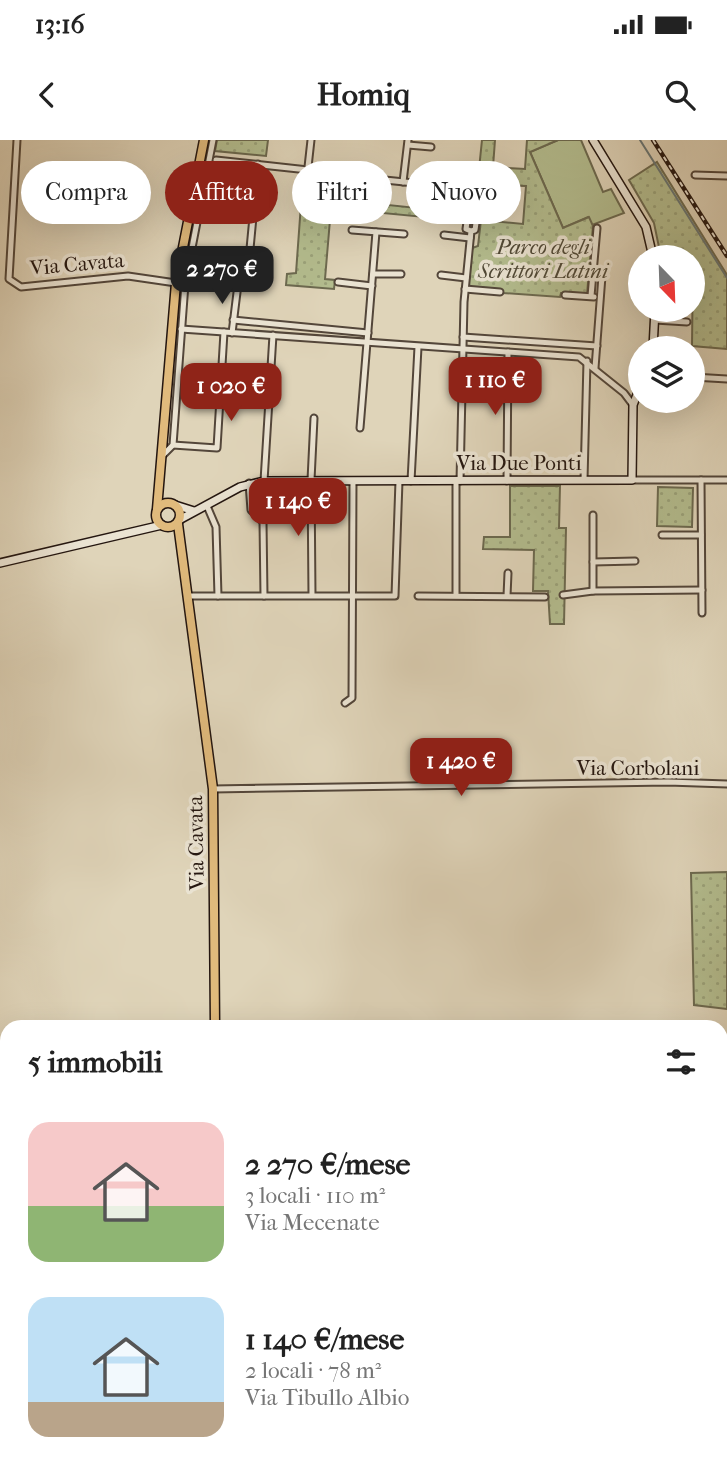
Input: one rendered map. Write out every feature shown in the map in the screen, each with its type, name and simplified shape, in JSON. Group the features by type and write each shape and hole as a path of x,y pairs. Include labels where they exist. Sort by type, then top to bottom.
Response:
{"main road":[{"path":"169,523 157,509 176,283 204,140"},
{"path":"161,481 172,504 169,523"},
{"path":"157,509 163,503 172,504"},
{"name":"Via Cavata","path":"169,523 179,535 213,789 215,1020"}],"street":[{"name":"Via Cavata","path":"17,140 9,279 14,285 21,287 128,276 176,283"},
{"path":"162,456 173,445 185,284 213,140"},
{"path":"309,161 311,140"},
{"path":"593,140 646,227 650,245"},
{"path":"403,182 408,142 431,147"},
{"path":"216,160 226,161"},
{"path":"695,175 727,176"},
{"path":"392,181 406,182"},
{"path":"232,332 237,282 243,260 250,254 253,224"},
{"path":"591,296 597,228"},
{"path":"352,230 404,234"},
{"path":"456,596 462,351 471,231"},
{"path":"360,428 376,232"},
{"path":"444,235 470,238"},
{"path":"373,274 401,274"},
{"path":"441,275 466,278"},
{"path":"593,275 602,276 595,368"},
{"path":"338,282 372,286"},
{"path":"465,289 500,292"},
{"path":"565,295 600,297"},
{"path":"233,320 368,333"},
{"path":"181,329 462,351 579,357 628,398"},
{"path":"173,445 217,448 224,332"},
{"path":"264,481 273,335"},
{"path":"463,337 597,346"},
{"path":"411,481 418,347"},
{"path":"507,481 508,352"},
{"path":"584,480 587,361"},
{"path":"705,378 727,379"},
{"path":"632,480 634,413"},
{"path":"312,595 311,480 314,418"},
{"path":"701,480 702,612"},
{"name":"Via Due Ponti","path":"0,563 147,530 204,508 249,483 264,481 727,480"},
{"path":"345,703 352,698 353,481"},
{"path":"189,596 395,596 399,481"},
{"path":"249,483 251,510 263,522 264,596"},
{"path":"172,504 188,511 204,508 216,527 218,596"},
{"path":"593,515 593,590"},
{"path":"662,535 701,535"},
{"path":"593,562 635,561"},
{"path":"508,573 508,596"},
{"path":"563,595 593,590 702,590"},
{"path":"418,596 545,597"},
{"name":"Via Corbolani","path":"213,789 668,782 727,784"}],"green space":[{"path":"217,140 268,140 266,156 215,151"},
{"name":"Parco degli Scrittori Latini","path":"482,140 495,140 493,161 480,161"},
{"name":"Parco degli Scrittori Latini","path":"527,140 558,140 530,152 563,228 589,217 593,226 587,294 561,293 560,297 503,293 502,290 468,287 472,248 478,246 481,224 523,224 526,186 521,186 521,169 525,169"},
{"path":"558,140 581,140 603,192 611,189 624,213 592,225 588,217 563,228 530,152"},
{"name":"Parco degli Scrittori Latini","path":"657,162 727,275 727,349 705,347 705,336 692,336 692,322 705,322 705,245 659,245 654,223 629,180"},
{"name":"Parco degli Scrittori Latini","path":"392,205 406,207 406,215 392,214"},
{"name":"Parco degli Scrittori Latini","path":"300,224 330,224 325,279 335,280 334,289 286,285 287,274 296,273"},
{"path":"510,486 560,486 559,528 566,528 564,624 550,624 548,591 533,591 534,550 483,549 484,537 510,537"},
{"path":"658,487 693,488 692,527 657,526"},
{"path":"727,872 727,1009 694,1005 691,873"}],"waterway":[{"path":"640,140 727,278"}],"railway":[{"path":"653,140 727,256"}]}
